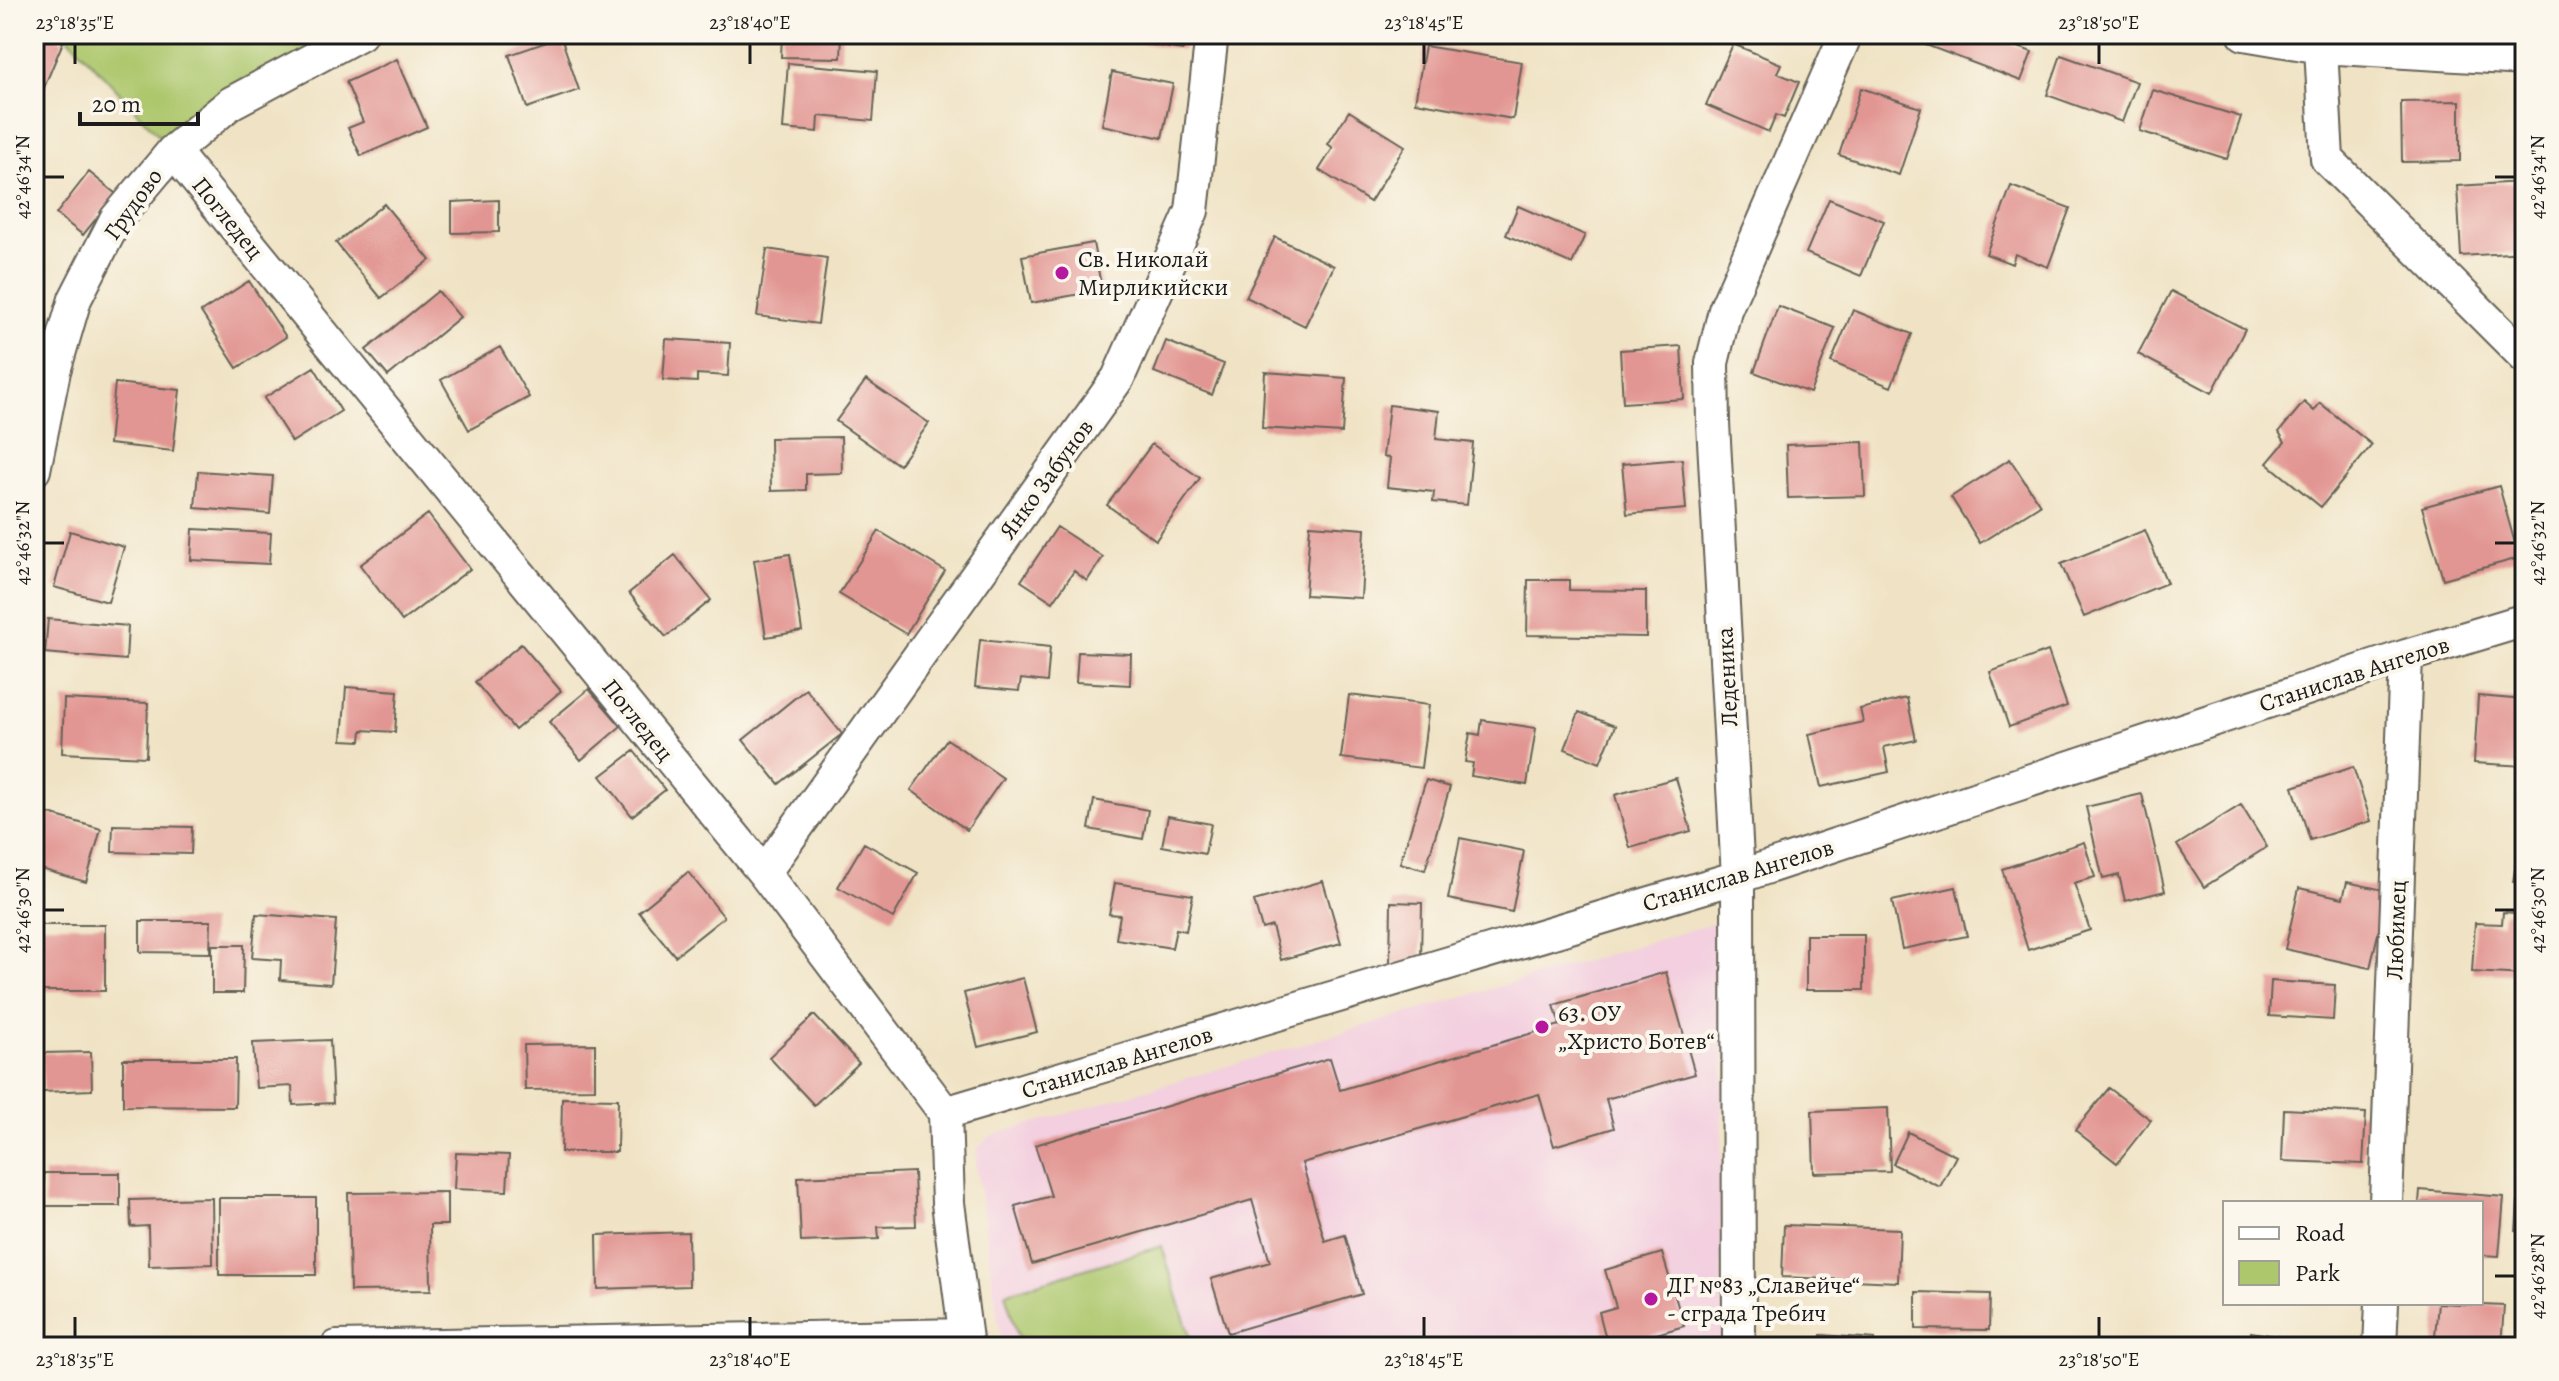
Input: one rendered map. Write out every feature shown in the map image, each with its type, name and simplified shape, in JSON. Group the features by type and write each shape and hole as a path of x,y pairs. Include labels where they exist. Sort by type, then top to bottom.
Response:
{"street":[{"name":"Грудово","path":"34,470 54,371 75,299 116,219 173,151 231,103 360,34"},
{"name":"Янко Забунов","path":"764,873 1118,378 1192,211 1212,34"},
{"name":"Леденика","path":"1739,1347 1738,877 1712,363 1725,310 1846,34"},
{"path":"2244,34 2321,47 2525,59"},
{"path":"2321,47 2327,159 2525,357"},
{"name":"Погледец","path":"173,151 764,873 945,1113"},
{"name":"Станислав Ангелов","path":"945,1113 1738,877 2406,656 2525,620"},
{"name":"Любимец","path":"2386,1201 2406,656"},
{"path":"337,1347 966,1341 948,1203 945,1113"},
{"path":"2380,1347 2382,1305"}],"shaded area":[{"name":"63. ОУ „Христо Ботев“","path":"1728,919 1720,1206 1723,1347 1002,1347 976,1163 978,1148 990,1136"}],"green space":[{"path":"65,34 360,34 173,151"},
{"path":"1162,1246 1193,1347 1021,1347 1005,1293"}],"building":[{"path":"34,34 53,34 63,42 40,97 34,95"},
{"path":"782,34 842,34 841,58 781,57"},
{"path":"1127,34 1186,34 1183,50 1126,40"},
{"path":"1897,34 1984,34 2032,52 2021,81"},
{"path":"561,37 579,90 527,108 509,55"},
{"path":"1733,44 1781,64 1777,73 1799,82 1784,118 1776,115 1769,132 1706,105"},
{"path":"1425,46 1522,62 1513,119 1415,102"},
{"path":"2061,55 2137,82 2122,122 2047,95"},
{"path":"397,59 427,127 361,156 348,128 363,122 346,82"},
{"path":"788,63 877,71 873,121 819,116 818,132 783,129"},
{"path":"1112,72 1173,84 1162,138 1102,125"},
{"path":"1861,88 1921,108 1899,175 1839,155"},
{"path":"2153,90 2241,117 2227,159 2140,131"},
{"path":"2460,101 2460,161 2402,162 2401,102"},
{"path":"2516,108 2525,108 2525,136 2517,136"},
{"path":"1349,111 1405,146 1370,202 1319,170 1333,148 1328,144"},
{"path":"89,172 116,194 83,235 56,214"},
{"path":"2521,182 2525,252 2461,256 2457,186"},
{"path":"2011,186 2070,208 2048,267 2015,254 2012,264 1986,254"},
{"path":"1829,199 1884,221 1861,276 1806,253"},
{"path":"499,200 499,232 452,233 452,202"},
{"path":"384,204 430,260 381,298 336,243"},
{"path":"1518,206 1585,235 1572,264 1506,235"},
{"path":"1275,237 1334,266 1305,326 1246,297"},
{"name":"Св. Николай Мирликийски","path":"1093,243 1102,290 1031,303 1022,256"},
{"path":"767,249 827,258 818,324 757,316"},
{"path":"249,281 286,337 237,368 201,312"},
{"path":"438,291 460,317 388,376 366,350"},
{"path":"2171,291 2245,329 2212,393 2138,354"},
{"path":"1778,306 1835,328 1810,393 1754,372"},
{"path":"1853,310 1912,334 1891,387 1831,362"},
{"path":"666,339 730,343 728,376 697,374 697,382 663,380"},
{"path":"1166,341 1224,364 1212,395 1154,372"},
{"path":"1681,346 1684,399 1623,403 1620,350"},
{"path":"500,347 529,397 469,430 441,380"},
{"path":"314,367 341,411 292,442 264,398"},
{"path":"1265,372 1346,378 1342,433 1262,428"},
{"path":"866,380 929,423 899,465 836,421"},
{"path":"115,383 180,390 173,451 109,444"},
{"path":"2304,402 2314,411 2320,403 2372,445 2321,507 2267,463 2285,442 2279,432"},
{"path":"1389,405 1439,411 1436,439 1473,443 1467,505 1433,502 1434,492 1387,487 1390,458 1383,457"},
{"path":"841,437 842,473 806,474 806,490 771,491 770,438"},
{"path":"1863,442 1865,496 1788,498 1786,445"},
{"path":"1152,444 1200,478 1156,540 1107,505"},
{"path":"1682,459 1686,509 1627,514 1622,464"},
{"path":"2010,459 2040,505 1980,543 1951,497"},
{"path":"198,471 273,476 270,514 195,508"},
{"path":"2499,486 2519,558 2443,579 2422,507"},
{"path":"428,514 470,569 402,621 360,565"},
{"path":"1310,525 1365,529 1361,598 1305,595"},
{"path":"1057,527 1103,557 1087,581 1074,571 1053,602 1021,581"},
{"path":"193,529 271,533 269,564 191,560"},
{"path":"2145,530 2167,583 2084,617 2061,564"},
{"path":"70,531 124,547 108,602 54,587"},
{"path":"879,531 945,571 906,634 839,594"},
{"path":"790,554 802,631 766,637 754,560"},
{"path":"675,555 711,600 666,637 629,593"},
{"path":"1528,580 1569,580 1569,590 1646,591 1646,637 1527,635"},
{"path":"48,619 128,626 126,660 45,653"},
{"path":"980,640 1050,647 1047,682 1021,679 1019,691 975,687"},
{"path":"521,644 561,691 515,730 475,682"},
{"path":"2048,651 2067,706 2009,727 1990,672"},
{"path":"1078,652 1131,654 1130,685 1076,682"},
{"path":"346,687 398,691 395,732 362,730 361,741 342,740"},
{"path":"589,689 621,726 581,760 549,722"},
{"path":"806,689 842,734 779,784 743,740"},
{"path":"1349,695 1429,705 1421,768 1341,758"},
{"path":"2478,696 2525,700 2525,766 2474,763"},
{"path":"1907,698 1916,740 1884,747 1889,772 1821,787 1809,734 1863,722 1860,709"},
{"path":"64,699 148,703 146,757 62,753"},
{"path":"1579,712 1615,726 1600,763 1565,749"},
{"path":"1482,720 1536,728 1527,785 1471,776 1473,763 1465,762 1470,733 1480,735"},
{"path":"947,739 1003,778 967,830 911,790"},
{"path":"634,751 665,790 632,816 601,776"},
{"path":"2353,767 2371,821 2310,840 2293,787"},
{"path":"1676,778 1691,831 1630,848 1615,795"},
{"path":"1426,780 1450,787 1425,870 1400,863"},
{"path":"2142,794 2165,891 2125,901 2119,875 2103,879 2086,807"},
{"path":"1094,800 1148,810 1143,839 1089,829"},
{"path":"2241,805 2267,847 2204,887 2177,845"},
{"path":"46,813 101,829 86,882 34,867"},
{"path":"1168,816 1211,824 1205,854 1162,846"},
{"path":"113,825 192,827 191,854 112,852"},
{"path":"1460,838 1524,851 1512,912 1448,899"},
{"path":"2084,842 2095,877 2074,883 2090,930 2028,950 2002,869"},
{"path":"864,843 918,873 893,918 838,887"},
{"path":"2519,843 2525,844 2525,884 2513,882"},
{"path":"688,872 724,917 675,956 639,912"},
{"path":"1323,881 1341,943 1281,960 1272,926 1262,929 1254,901"},
{"path":"2347,882 2388,891 2370,968 2285,949 2299,888 2343,898"},
{"path":"1115,883 1193,895 1186,931 1176,929 1172,948 1116,939 1120,915 1109,914"},
{"path":"1956,887 1967,936 1902,949 1892,901"},
{"path":"1391,902 1422,903 1421,964 1390,964"},
{"path":"2503,912 2525,914 2525,975 2472,972 2475,923 2502,924"},
{"path":"256,914 336,920 331,984 280,980 281,960 252,958"},
{"path":"140,921 211,921 210,953 140,952"},
{"path":"37,925 105,925 105,991 38,991"},
{"path":"1806,935 1864,935 1864,990 1806,990"},
{"path":"212,945 244,945 243,993 212,993"},
{"path":"1666,972 1695,1074 1606,1099 1614,1128 1554,1146 1539,1094 1302,1163 1325,1241 1345,1235 1362,1294 1228,1333 1211,1279 1270,1262 1252,1200 1032,1264 1015,1206 1051,1196 1035,1145 1330,1058 1340,1090 1560,1025 1554,1005"},
{"path":"1023,978 1037,1032 978,1047 964,993"},
{"path":"2271,981 2335,985 2333,1020 2269,1016"},
{"path":"814,1015 859,1063 814,1105 769,1057"},
{"path":"330,1040 333,1103 293,1105 292,1086 256,1088 253,1043"},
{"path":"595,1044 595,1089 525,1090 524,1045"},
{"path":"91,1052 92,1090 43,1092 42,1053"},
{"path":"123,1059 236,1059 235,1107 123,1106"},
{"path":"2109,1088 2151,1120 2117,1163 2075,1130"},
{"path":"562,1098 618,1099 617,1152 561,1152"},
{"path":"1888,1108 1890,1171 1814,1173 1812,1111"},
{"path":"2284,1109 2366,1113 2363,1164 2282,1161"},
{"path":"1908,1132 1956,1156 1940,1187 1893,1164"},
{"path":"456,1153 509,1155 507,1191 454,1189"},
{"path":"914,1172 916,1226 878,1227 879,1239 801,1242 798,1177"},
{"path":"44,1173 120,1173 120,1206 44,1206"},
{"path":"2420,1190 2504,1197 2499,1256 2483,1255 2483,1201 2419,1201"},
{"path":"447,1192 447,1225 430,1225 431,1290 350,1291 348,1193"},
{"path":"212,1198 213,1264 149,1266 148,1226 131,1227 130,1200"},
{"path":"219,1198 316,1198 316,1275 219,1275"},
{"path":"2518,1202 2525,1203 2525,1232 2516,1231"},
{"path":"1784,1225 1900,1229 1898,1282 1782,1277"},
{"path":"688,1232 689,1286 598,1289 597,1235"},
{"path":"1662,1253 1684,1326 1626,1343 1625,1337 1607,1343 1599,1312 1616,1307 1605,1270"},
{"path":"1916,1292 1990,1294 1989,1330 1916,1329"},
{"path":"2438,1305 2504,1306 2501,1347 2434,1347"},
{"path":"2251,1332 2328,1345 2328,1347 2249,1347"},
{"path":"1821,1335 1875,1339 1874,1347 1820,1347"}],"place":[{"name":"Св. Николай Мирликийски","path":"1062,273"},
{"name":"63. ОУ „Христо Ботев“","path":"1542,1027"},
{"name":"ДГ №83 „Славейче“ - сграда Требич","path":"1651,1299"}]}
